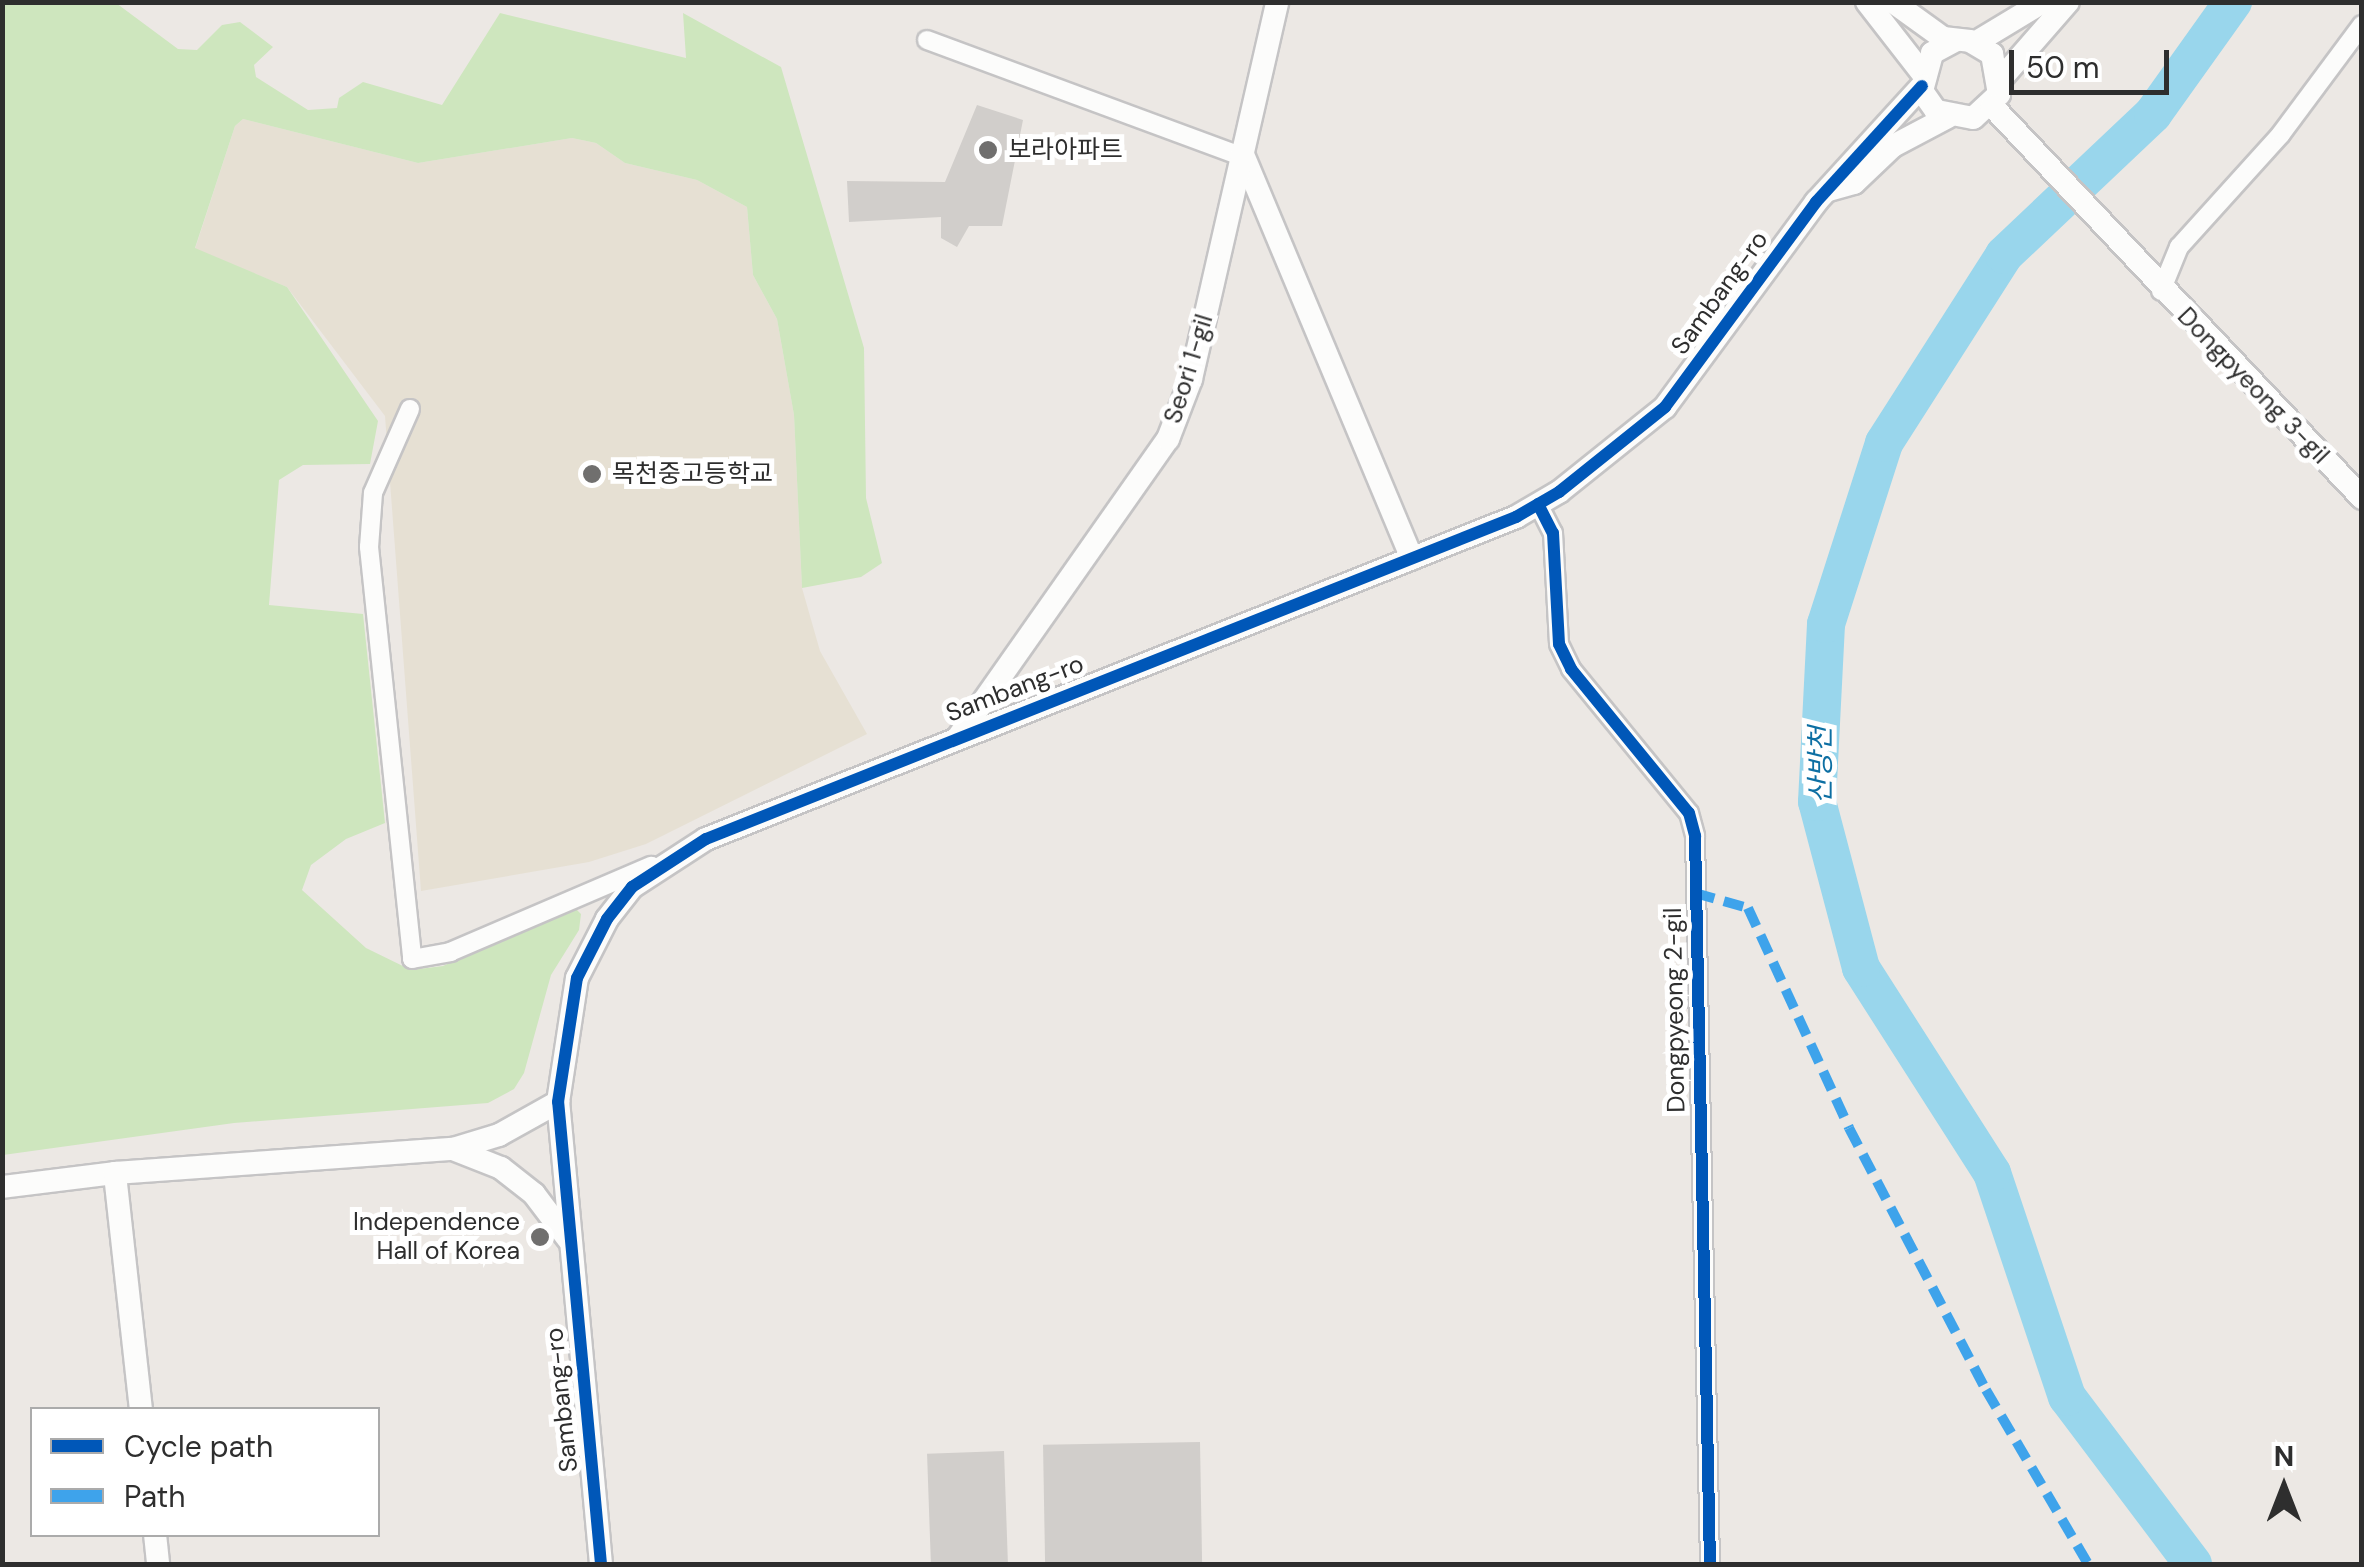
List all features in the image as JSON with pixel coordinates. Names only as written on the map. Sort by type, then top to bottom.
[{"type":"street","name":"Seori 1-gil","points":[[959,736],[1168,439],[1191,379],[1277,2]]},
{"type":"street","points":[[1866,2],[1922,80],[1928,103],[1948,117],[1973,118],[1992,106],[2000,80],[2068,2]]},
{"type":"street","points":[[1893,2],[1928,30],[1992,54],[2000,80]]},
{"type":"street","points":[[1922,80],[1932,54],[1966,42],[2043,2]]},
{"type":"street","points":[[2161,290],[2179,247],[2281,134],[2362,25]]},
{"type":"street","points":[[927,40],[1244,157],[1412,558]]},
{"type":"street","name":"Sambang-ro","points":[[410,409],[373,493],[369,547],[412,959],[450,952],[959,736],[1412,558],[1538,504],[1665,407],[1737,303],[1922,80]]},
{"type":"street","name":"Dongpyeong 3-gil","points":[[1992,106],[2161,290],[2362,498]]},
{"type":"street","name":"Sambang-ro","points":[[1829,190],[1854,184],[1893,146],[1948,117]]},
{"type":"street","name":"Dongpyeong 2-gil","points":[[1538,504],[1552,532],[1558,644],[1571,669],[1689,813],[1694,836],[1710,1564]]},
{"type":"street","name":"Sambang-ro","points":[[601,1564],[558,1102],[578,978],[606,918],[666,860]]},
{"type":"street","points":[[2,1188],[115,1173],[453,1149],[499,1135],[558,1102]]},
{"type":"street","points":[[453,1149],[501,1168],[534,1194],[568,1240]]},
{"type":"street","points":[[115,1173],[141,1407]]},
{"type":"street","points":[[155,1537],[158,1564]]},
{"type":"shaded area","name":"목천중고등학교","points":[[243,119],[418,163],[572,138],[596,143],[625,163],[697,180],[747,207],[753,275],[777,319],[794,415],[802,588],[820,651],[867,734],[646,844],[589,862],[421,891],[385,416],[287,287],[195,249],[235,126]]},
{"type":"green space","points":[[2,3],[116,3],[178,49],[197,50],[222,25],[240,22],[273,47],[254,65],[256,77],[308,110],[337,108],[339,98],[363,82],[442,105],[500,13],[686,58],[683,13],[781,67],[864,348],[866,498],[882,563],[861,577],[802,588],[794,415],[777,319],[753,275],[747,207],[697,180],[625,163],[596,143],[572,138],[418,163],[243,119],[235,126],[195,248],[287,287],[378,421],[370,464],[303,465],[279,480],[269,605],[363,614],[385,823],[346,839],[311,865],[302,890],[366,948],[411,970],[443,966],[574,907],[581,914],[579,930],[551,975],[524,1073],[514,1089],[488,1103],[234,1123],[3,1155]]},
{"type":"building","name":"보라아파트","points":[[977,105],[1023,120],[1002,226],[969,226],[957,247],[941,238],[941,217],[849,222],[847,181],[945,182]]},
{"type":"building","points":[[1200,1442],[1202,1564],[1045,1564],[1043,1445]]},
{"type":"building","points":[[1004,1451],[1008,1564],[931,1564],[927,1454]]},
{"type":"waterway","name":"산방천","points":[[2193,1564],[2067,1397],[1992,1173],[1861,968],[1817,802],[1826,624],[1884,443],[2004,255],[2153,114],[2233,2]]},
{"type":"marked path","points":[[1695,893],[1748,908],[1849,1128],[1986,1390],[2088,1564]]},
{"type":"cycle path","points":[[601,1564],[558,1102],[577,978],[607,919],[632,887],[706,839],[1516,517],[1559,492],[1665,407],[1816,202],[1922,86]]},
{"type":"cycle path","points":[[1538,504],[1553,533],[1559,644],[1571,669],[1689,813],[1695,836],[1710,1564]]},
{"type":"place","name":"보라아파트","points":[[988,150]]},
{"type":"place","name":"목천중고등학교","points":[[592,474]]},
{"type":"place","name":"Independence Hall of Korea","points":[[540,1237]]}]
